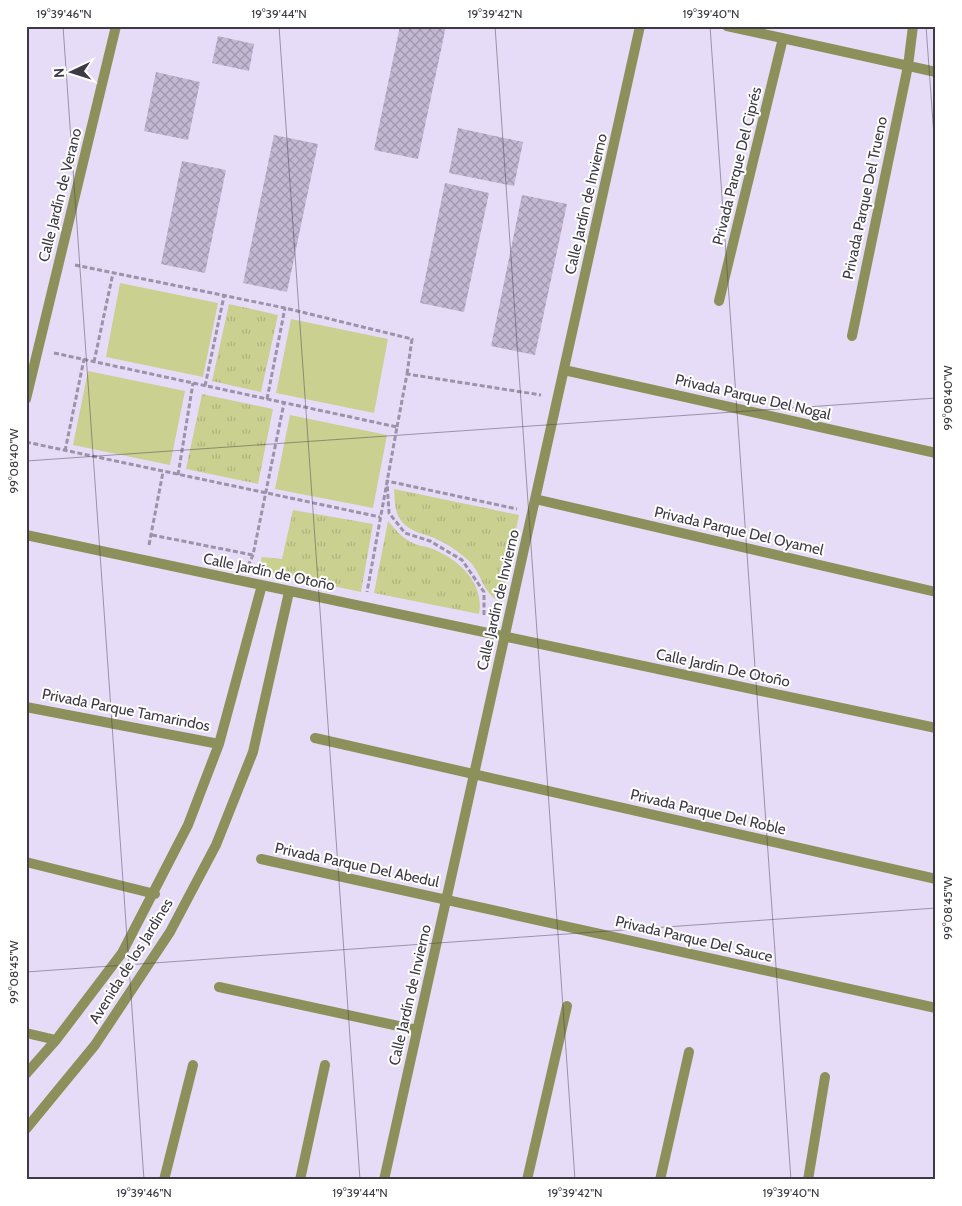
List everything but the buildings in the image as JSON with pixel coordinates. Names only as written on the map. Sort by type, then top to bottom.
[{"type":"street","name":"Calle Jardín de Verano","points":[[26,399],[116,26]]},
{"type":"street","name":"Calle Jardín de Invierno","points":[[384,1180],[640,26]]},
{"type":"street","points":[[727,26],[936,72]]},
{"type":"street","name":"Privada Parque Del Trueno","points":[[852,336],[908,66],[913,26]]},
{"type":"street","name":"Privada Parque Del Ciprés","points":[[719,301],[783,38]]},
{"type":"street","name":"Privada Parque Del Nogal","points":[[564,370],[936,453]]},
{"type":"street","name":"Privada Parque Del Oyamel","points":[[536,498],[936,592]]},
{"type":"street","name":"Calle Jardín de Otoño","points":[[26,535],[504,638]]},
{"type":"street","name":"Avenida de los Jardines","points":[[26,1074],[56,1040],[122,953],[155,894],[188,826],[219,744],[262,585]]},
{"type":"street","name":"Avenida de los Jardines","points":[[26,1129],[106,1029],[170,932],[216,844],[253,752],[289,592]]},
{"type":"street","name":"Calle Jardín De Otoño","points":[[504,638],[936,728]]},
{"type":"street","name":"Privada Parque Tamarindos","points":[[26,707],[219,744]]},
{"type":"street","name":"Privada Parque Del Roble","points":[[315,738],[936,879]]},
{"type":"street","name":"Privada Parque Del Abedul","points":[[261,859],[447,899]]},
{"type":"street","points":[[26,862],[155,894]]},
{"type":"street","name":"Privada Parque Del Sauce","points":[[447,899],[936,1008]]},
{"type":"street","points":[[219,987],[417,1030]]},
{"type":"street","points":[[527,1180],[568,1006]]},
{"type":"street","points":[[26,1033],[56,1040]]},
{"type":"street","points":[[660,1180],[690,1052]]},
{"type":"street","points":[[300,1180],[325,1064]]},
{"type":"street","points":[[164,1180],[193,1065]]},
{"type":"street","points":[[808,1180],[826,1077]]},
{"type":"path","points":[[60,261],[285,308],[412,339],[364,608]]},
{"type":"path","points":[[94,362],[112,273]]},
{"type":"path","points":[[205,386],[224,296]]},
{"type":"path","points":[[267,399],[285,308]]},
{"type":"path","points":[[38,350],[396,427]]},
{"type":"path","points":[[65,451],[84,360]]},
{"type":"path","points":[[407,374],[558,397]]},
{"type":"path","points":[[178,475],[193,383]]},
{"type":"path","points":[[241,581],[253,555],[284,403]]},
{"type":"path","points":[[26,442],[380,517]]},
{"type":"path","points":[[145,560],[152,535],[162,472]]},
{"type":"path","points":[[387,481],[532,512]]},
{"type":"path","points":[[387,481],[389,513],[405,533],[430,541],[462,560],[484,592],[484,633]]},
{"type":"path","points":[[152,535],[253,555]]},
{"type":"green space","points":[[120,283],[218,303],[203,377],[106,357]]},
{"type":"green space","points":[[229,304],[278,315],[261,392],[212,381]]},
{"type":"green space","points":[[291,319],[388,339],[374,413],[276,393]]},
{"type":"green space","points":[[88,371],[185,391],[170,465],[73,445]]},
{"type":"green space","points":[[202,394],[273,409],[258,484],[186,469]]},
{"type":"green space","points":[[290,415],[387,435],[373,508],[275,489]]},
{"type":"green space","points":[[394,489],[519,515],[501,602],[490,594],[474,566],[461,554],[445,543],[412,530],[401,521],[397,513]]},
{"type":"green space","points":[[293,510],[373,524],[361,592],[258,570],[262,557],[282,559]]},
{"type":"green space","points":[[388,521],[407,540],[443,554],[461,566],[474,583],[478,592],[479,614],[374,593]]}]
